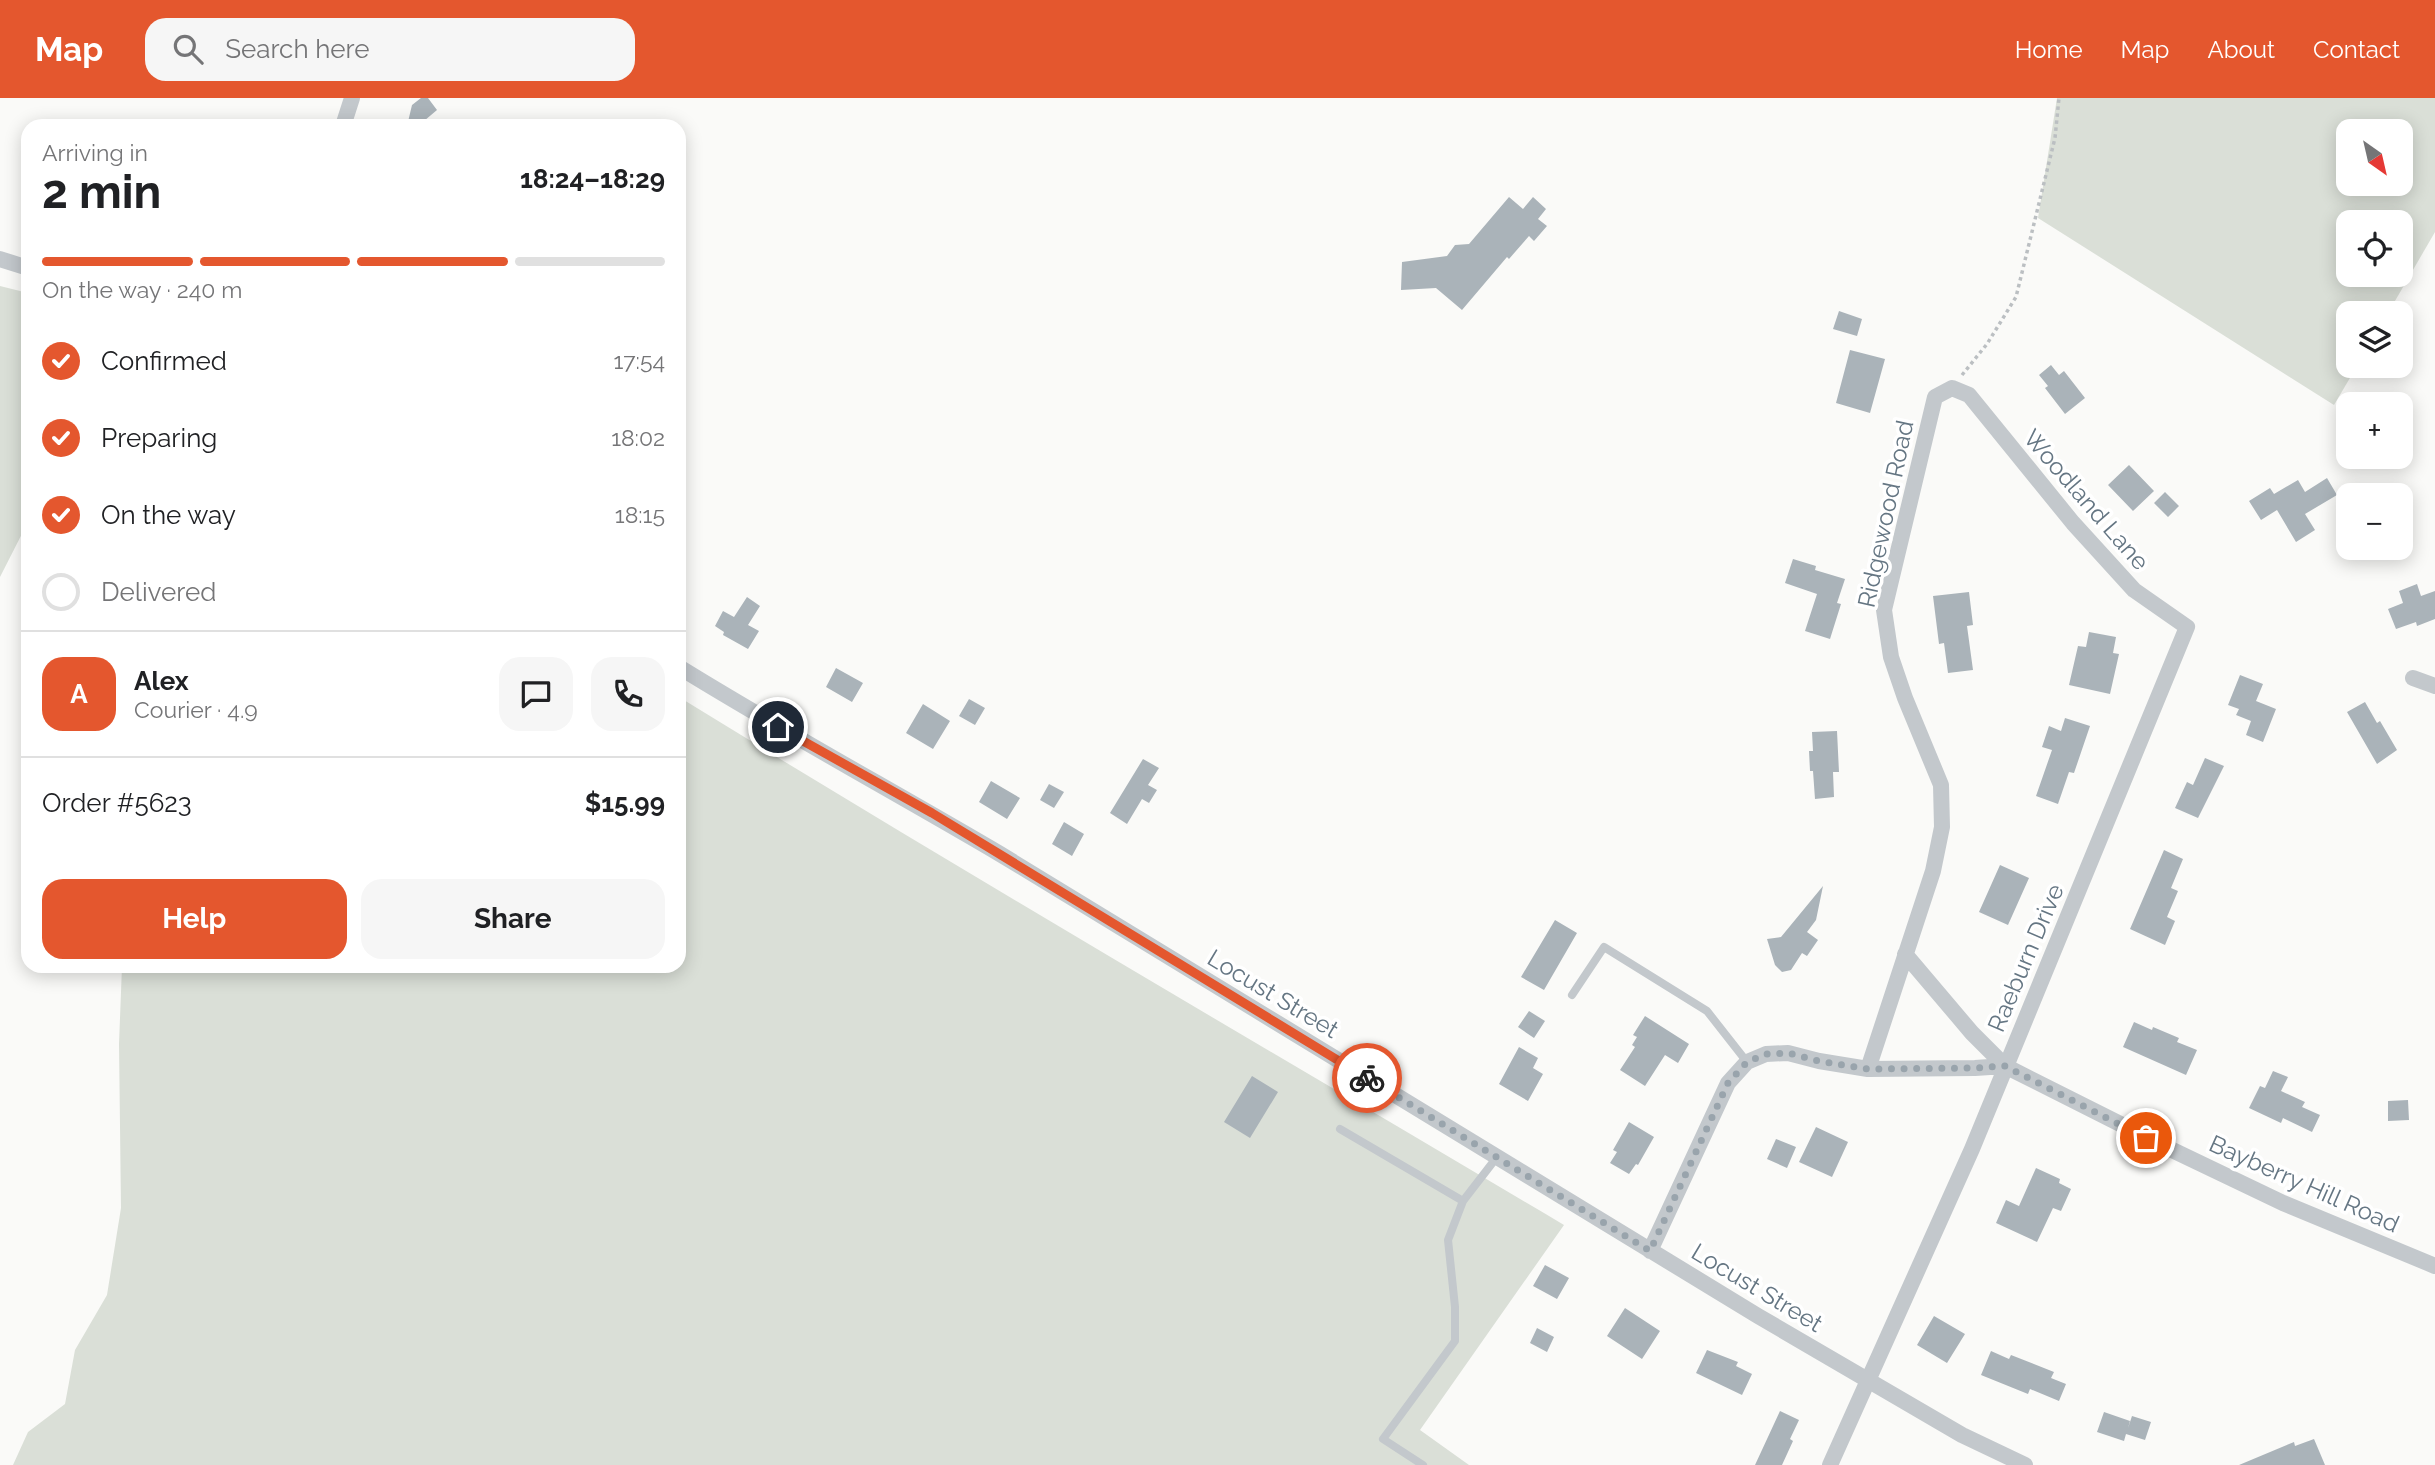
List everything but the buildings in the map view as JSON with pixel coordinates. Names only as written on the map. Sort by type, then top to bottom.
[{"type":"street","points":[[345,119],[352,98]]},
{"type":"street","points":[[0,259],[21,266]]},
{"type":"street","name":"Woodland Lane","points":[[1957,389],[1969,395],[2073,523],[2134,590],[2187,628]]},
{"type":"street","name":"Ridgewood Road","points":[[1868,1069],[1933,871],[1942,827],[1941,785],[1891,657],[1884,610],[1936,397],[1957,389]]},
{"type":"street","name":"Raeburn Drive","points":[[1830,1465],[1972,1149],[2187,628]]},
{"type":"street","name":"Locust Street","points":[[686,671],[966,834],[1650,1251],[1867,1380],[1962,1435],[2025,1465]]},
{"type":"street","points":[[2413,678],[2435,686]]},
{"type":"street","name":"Bayberry Hill Road","points":[[1905,954],[1972,1033],[2005,1066],[2283,1203],[2435,1266]]},
{"type":"street","points":[[1650,1251],[1728,1083],[1747,1062],[1766,1054],[1788,1053],[1868,1069],[2005,1066]]},
{"type":"lane","points":[[1572,995],[1604,947],[1707,1011],[1747,1062]]},
{"type":"lane","points":[[1340,1129],[1463,1201]]},
{"type":"lane","points":[[1423,1465],[1383,1439],[1455,1341],[1455,1307],[1448,1240],[1463,1201],[1497,1157]]},
{"type":"path","points":[[1957,389],[2015,297],[2055,138],[2059,98]]},
{"type":"shaded area","points":[[2057,98],[2435,98],[2435,232],[2413,270],[2413,210],[2336,210],[2336,287],[2403,287],[2395,301],[2336,301],[2336,378],[2350,378],[2342,392],[2336,392],[2334,405],[2038,218]]},
{"type":"shaded area","points":[[0,286],[21,291],[21,536],[0,577]]},
{"type":"shaded area","points":[[686,701],[1010,897],[1564,1225],[1420,1430],[1469,1465],[13,1465],[28,1432],[65,1404],[75,1350],[107,1295],[121,1208],[119,1044],[122,973],[686,973]]},
{"type":"way so far","points":[[1367,1078],[1650,1251],[1728,1083],[1747,1062],[1766,1054],[1788,1053],[1868,1069],[2005,1066],[2146,1138]]},
{"type":"route","points":[[778,727],[932,813],[1367,1078]]}]
